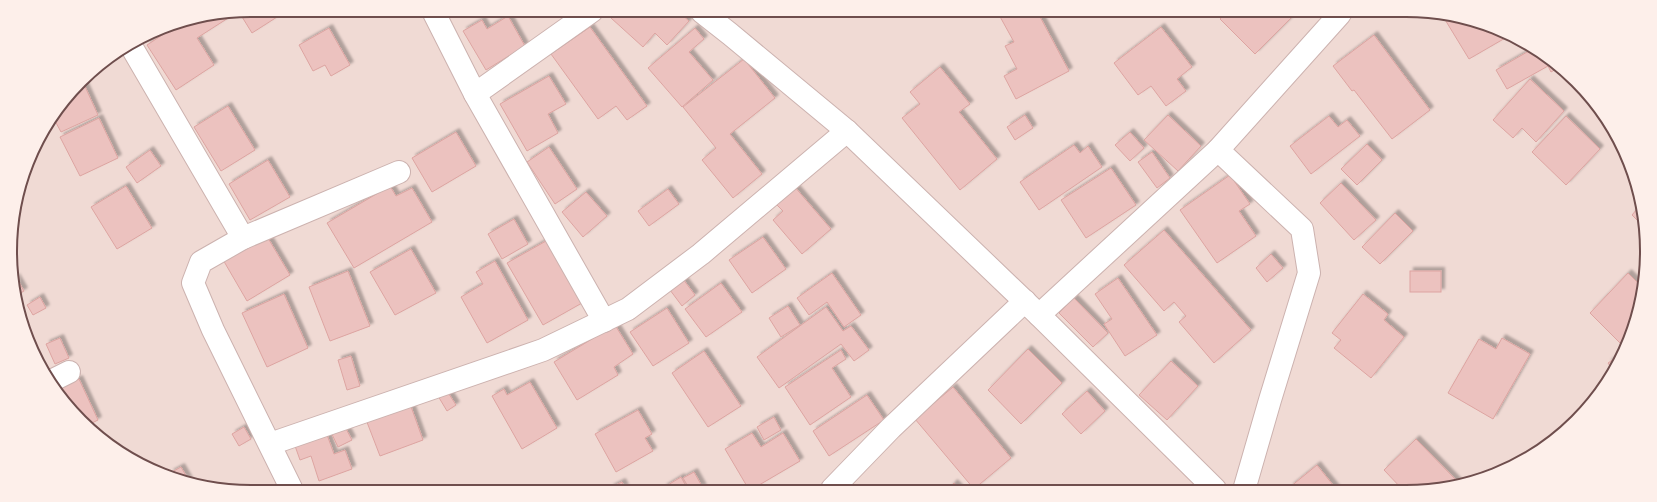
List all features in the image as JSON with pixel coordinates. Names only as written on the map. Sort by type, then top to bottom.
[{"type":"street","points":[[435,17],[475,94],[604,321]]},
{"type":"street","points":[[475,94],[584,17]]},
{"type":"street","points":[[708,17],[847,131],[1032,308],[1210,485]]},
{"type":"street","points":[[836,485],[891,428],[1218,150],[1337,17]]},
{"type":"street","points":[[133,49],[243,238]]},
{"type":"street","points":[[270,444],[543,350],[628,309],[701,254],[847,131]]},
{"type":"street","points":[[1218,150],[1302,229],[1309,273],[1245,485]]},
{"type":"street","points":[[290,485],[213,330],[193,283],[201,262],[243,238],[399,172]]},
{"type":"street","points":[[55,379],[69,372]]},
{"type":"shaded area","points":[[1406,17],[1452,21],[1496,35],[1536,56],[1560,75],[1582,97],[1601,121],[1622,161],[1636,205],[1640,251],[1636,297],[1628,326],[1609,368],[1592,393],[1560,427],[1536,446],[1496,467],[1467,477],[1437,483],[1406,485],[251,485],[205,481],[161,467],[121,446],[97,427],[75,405],[56,381],[35,341],[21,297],[17,251],[19,220],[21,205],[29,176],[48,134],[65,109],[97,75],[121,56],[161,35],[205,21],[236,18]]},
{"type":"building","points":[[277,17],[252,33],[242,18]]},
{"type":"building","points":[[509,17],[525,46],[486,70],[463,31],[482,20],[487,29]]},
{"type":"building","points":[[685,17],[689,21],[667,45],[655,33],[643,47],[611,18]]},
{"type":"building","points":[[1000,17],[1040,17],[1069,71],[1016,99],[1004,76],[1017,69],[1005,46],[1014,42]]},
{"type":"building","points":[[1222,17],[1292,17],[1255,54],[1220,19]]},
{"type":"building","points":[[227,19],[197,38],[214,65],[176,90],[147,45],[164,34],[176,29],[205,21]]},
{"type":"building","points":[[1445,20],[1481,29],[1504,39],[1469,59]]},
{"type":"building","points":[[590,27],[647,106],[627,120],[616,106],[598,119],[551,54]]},
{"type":"building","points":[[1161,27],[1192,67],[1177,79],[1186,91],[1166,106],[1151,86],[1138,95],[1114,63]]},
{"type":"building","points":[[329,28],[350,65],[331,76],[325,65],[313,71],[299,45]]},
{"type":"building","points":[[695,28],[704,39],[689,52],[713,80],[682,107],[648,68]]},
{"type":"building","points":[[1374,35],[1430,110],[1392,139],[1354,90],[1352,91],[1333,66]]},
{"type":"building","points":[[1528,51],[1554,70],[1551,72],[1548,66],[1507,89],[1496,70]]},
{"type":"building","points":[[744,59],[775,98],[730,134],[762,174],[733,198],[702,160],[716,148],[683,107]]},
{"type":"building","points":[[940,67],[970,104],[959,112],[997,159],[960,190],[902,118],[920,104],[910,92]]},
{"type":"building","points":[[549,76],[566,104],[548,114],[558,133],[527,151],[500,104]]},
{"type":"building","points":[[1530,79],[1564,111],[1536,142],[1522,128],[1513,138],[1493,120]]},
{"type":"building","points":[[85,87],[98,115],[61,132],[56,122]]},
{"type":"building","points":[[228,106],[255,150],[221,171],[194,127]]},
{"type":"building","points":[[1025,115],[1033,128],[1015,140],[1007,127]]},
{"type":"building","points":[[1168,115],[1201,146],[1178,171],[1144,140]]},
{"type":"building","points":[[1329,116],[1338,127],[1347,120],[1360,136],[1311,174],[1290,146]]},
{"type":"building","points":[[1566,116],[1600,149],[1566,185],[1532,152]]},
{"type":"building","points":[[99,118],[118,158],[80,176],[60,137]]},
{"type":"building","points":[[456,132],[476,166],[432,192],[412,158]]},
{"type":"building","points":[[1130,132],[1144,148],[1130,161],[1115,145]]},
{"type":"building","points":[[1367,144],[1382,160],[1357,185],[1341,169]]},
{"type":"building","points":[[1074,145],[1080,153],[1088,146],[1102,167],[1039,210],[1020,182]]},
{"type":"building","points":[[549,147],[577,189],[555,204],[527,162]]},
{"type":"building","points":[[150,150],[161,166],[137,183],[126,167]]},
{"type":"building","points":[[1152,152],[1170,178],[1157,188],[1138,162]]},
{"type":"building","points":[[268,160],[290,197],[250,220],[229,184]]},
{"type":"building","points":[[1111,168],[1136,205],[1086,238],[1061,200]]},
{"type":"building","points":[[1230,175],[1250,204],[1239,211],[1256,236],[1217,263],[1180,210]]},
{"type":"building","points":[[1341,183],[1376,220],[1354,240],[1320,203]]},
{"type":"building","points":[[126,186],[152,228],[117,249],[91,207]]},
{"type":"building","points":[[390,186],[396,196],[412,188],[432,222],[354,268],[327,223]]},
{"type":"building","points":[[794,186],[831,229],[802,254],[773,220],[783,211],[775,203]]},
{"type":"building","points":[[668,189],[679,204],[649,226],[638,211]]},
{"type":"building","points":[[586,192],[607,216],[583,237],[562,212]]},
{"type":"building","points":[[1637,209],[1638,221],[1632,215]]},
{"type":"building","points":[[1395,213],[1413,231],[1380,264],[1362,247]]},
{"type":"building","points":[[514,219],[528,244],[502,259],[488,234]]},
{"type":"building","points":[[1164,230],[1251,330],[1214,363],[1179,322],[1186,316],[1174,302],[1164,311],[1124,265]]},
{"type":"building","points":[[265,233],[290,275],[247,301],[222,258]]},
{"type":"building","points":[[763,237],[786,269],[752,293],[729,260]]},
{"type":"building","points":[[546,241],[582,303],[543,325],[507,263]]},
{"type":"building","points":[[411,249],[436,293],[395,315],[370,272]]},
{"type":"building","points":[[1271,254],[1283,268],[1267,282],[1256,268]]},
{"type":"building","points":[[495,261],[528,320],[487,343],[461,297],[483,284],[476,272]]},
{"type":"building","points":[[348,271],[370,326],[330,341],[309,287]]},
{"type":"building","points":[[1410,271],[1441,271],[1441,292],[1410,292]]},
{"type":"building","points":[[832,273],[861,315],[844,327],[827,302],[809,315],[797,298]]},
{"type":"building","points":[[1628,273],[1638,283],[1632,312],[1621,344],[1590,313]]},
{"type":"building","points":[[1118,278],[1157,335],[1125,356],[1104,324],[1112,319],[1095,294]]},
{"type":"building","points":[[683,279],[695,295],[682,306],[670,290]]},
{"type":"building","points":[[19,282],[24,291],[20,293]]},
{"type":"building","points":[[721,283],[742,312],[706,337],[685,309]]},
{"type":"building","points":[[284,294],[308,348],[267,367],[242,313]]},
{"type":"building","points":[[1363,294],[1388,314],[1384,320],[1404,337],[1371,378],[1334,348],[1341,340],[1332,333]]},
{"type":"building","points":[[40,297],[46,308],[33,315],[27,305]]},
{"type":"building","points":[[1074,298],[1108,333],[1093,347],[1059,313]]},
{"type":"building","points":[[788,306],[800,325],[781,337],[769,318]]},
{"type":"building","points":[[826,307],[843,331],[851,326],[869,350],[854,361],[841,344],[779,388],[757,357]]},
{"type":"building","points":[[667,308],[689,343],[653,366],[630,332]]},
{"type":"building","points":[[615,325],[633,354],[614,367],[618,375],[577,400],[554,362]]},
{"type":"building","points":[[60,338],[69,358],[55,364],[46,344]]},
{"type":"building","points":[[1502,338],[1530,354],[1493,419],[1448,393],[1479,339],[1496,349]]},
{"type":"building","points":[[1028,349],[1062,383],[1021,424],[988,390]]},
{"type":"building","points":[[841,350],[846,359],[832,368],[851,397],[810,425],[785,387]]},
{"type":"building","points":[[704,351],[741,406],[708,427],[672,373]]},
{"type":"building","points":[[351,356],[360,386],[347,390],[338,360]]},
{"type":"building","points":[[1613,359],[1610,366],[1608,363]]},
{"type":"building","points":[[1171,361],[1198,386],[1167,420],[1139,395]]},
{"type":"building","points":[[79,379],[98,420],[93,423],[75,405],[61,388]]},
{"type":"building","points":[[530,382],[557,428],[522,449],[492,396],[504,389],[507,395]]},
{"type":"building","points":[[953,387],[1011,458],[979,485],[971,485],[915,419]]},
{"type":"building","points":[[447,391],[456,405],[447,411],[438,396]]},
{"type":"building","points":[[1087,391],[1105,411],[1081,434],[1062,414]]},
{"type":"building","points":[[867,395],[884,420],[829,456],[813,431]]},
{"type":"building","points":[[409,401],[423,440],[380,456],[365,417]]},
{"type":"building","points":[[638,410],[652,434],[645,438],[653,451],[616,472],[595,434]]},
{"type":"building","points":[[774,417],[781,430],[764,440],[757,427]]},
{"type":"building","points":[[343,423],[352,440],[338,447],[330,430]]},
{"type":"building","points":[[244,427],[251,439],[239,446],[232,434]]},
{"type":"building","points":[[326,432],[334,454],[345,450],[352,469],[319,481],[311,456],[300,460],[294,443]]},
{"type":"building","points":[[752,433],[761,447],[783,433],[800,461],[759,485],[746,485],[725,449]]},
{"type":"building","points":[[1416,439],[1456,480],[1437,483],[1398,485],[1384,470]]},
{"type":"building","points":[[1317,465],[1333,485],[1292,485]]},
{"type":"building","points":[[181,467],[186,476],[176,473],[173,472]]},
{"type":"building","points":[[694,472],[701,485],[687,485],[683,478]]},
{"type":"building","points":[[681,477],[685,485],[668,485]]},
{"type":"building","points":[[622,482],[624,485],[616,485]]}]
